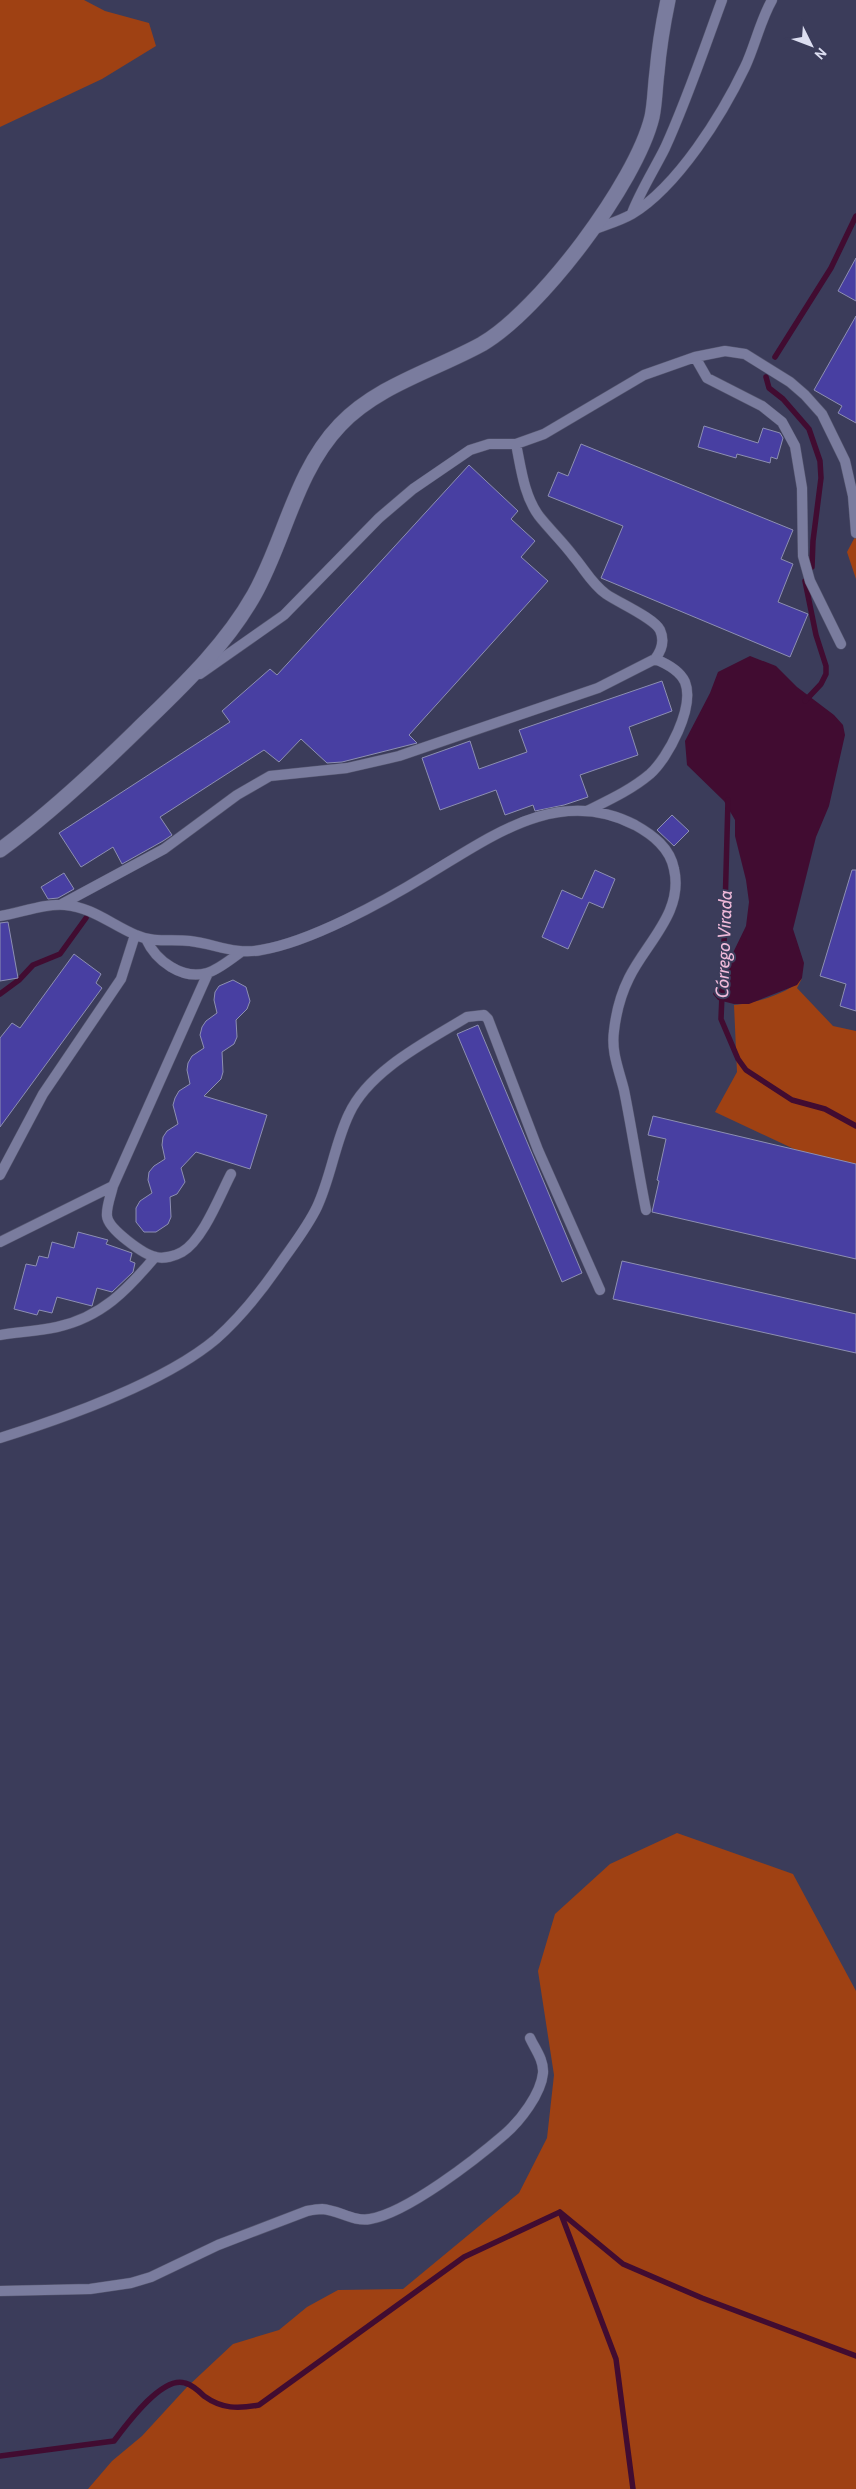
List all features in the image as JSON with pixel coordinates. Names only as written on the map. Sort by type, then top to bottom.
[{"type":"street","points":[[0,850],[93,772],[179,689],[232,630],[254,594],[310,467],[340,425],[358,409],[388,391],[484,342],[514,321],[542,293],[622,184],[641,150],[652,116],[659,49],[668,0]]},
{"type":"lane","points":[[631,214],[644,183],[664,149],[678,117],[722,0]]},
{"type":"lane","points":[[589,231],[631,214],[663,189],[718,117],[746,66],[772,0]]},
{"type":"lane","points":[[179,689],[284,615],[378,518],[414,489],[470,450],[489,444],[516,444],[562,425],[644,375],[695,358],[725,351],[745,354],[790,382],[822,414],[845,461],[853,496],[856,533]]},
{"type":"lane","points":[[695,358],[707,378],[762,406],[782,422],[795,446],[802,488],[803,556],[810,581],[841,644]]},
{"type":"lane","points":[[0,916],[62,904],[164,848],[237,795],[270,776],[348,768],[399,756],[488,728],[598,688],[655,658],[661,651],[663,640],[659,628],[605,593],[592,582],[574,556],[538,514],[525,487],[516,444]]},
{"type":"lane","points":[[588,811],[635,786],[651,773],[665,757],[676,737],[688,693],[681,676],[655,658]]},
{"type":"lane","points":[[62,904],[80,907],[134,935],[146,939],[192,941],[241,952],[280,946],[361,911],[393,895],[515,824],[546,814],[588,811],[611,815],[652,834],[668,852],[674,868],[676,885],[672,908],[629,978],[619,1006],[613,1033],[614,1058],[623,1088],[646,1210]]},
{"type":"lane","points":[[0,1175],[43,1094],[121,979],[134,935]]},
{"type":"lane","points":[[146,939],[151,950],[160,960],[180,972],[194,974],[208,973],[241,952]]},
{"type":"lane","points":[[208,973],[113,1186],[106,1215],[109,1224],[134,1245],[156,1257],[169,1257],[183,1252],[196,1238],[231,1174]]},
{"type":"lane","points":[[0,1438],[42,1425],[139,1385],[191,1357],[215,1339],[259,1293],[305,1228],[317,1207],[349,1113],[362,1093],[375,1077],[467,1017],[484,1015],[488,1020],[538,1150],[600,1290]]},
{"type":"lane","points":[[0,1242],[113,1186]]},
{"type":"lane","points":[[0,1335],[59,1327],[90,1316],[124,1293],[156,1257]]},
{"type":"lane","points":[[0,2291],[90,2289],[131,2283],[151,2277],[218,2244],[307,2210],[322,2209],[362,2220],[389,2213],[446,2180],[505,2134],[517,2121],[528,2106],[543,2073],[541,2060],[530,2038]]},
{"type":"shaded area","points":[[0,0],[84,0],[105,11],[149,23],[156,46],[102,79],[0,127]]},
{"type":"shaded area","points":[[856,535],[856,579],[847,552]]},
{"type":"shaded area","points":[[750,656],[776,666],[797,687],[834,715],[843,725],[845,735],[829,806],[816,837],[793,929],[804,963],[802,978],[797,985],[749,1004],[734,1004],[718,1000],[713,994],[746,926],[749,902],[746,880],[735,836],[735,820],[724,801],[687,765],[685,741],[710,693],[718,672]]},
{"type":"shaded area","points":[[802,978],[797,988],[833,1026],[856,1031],[856,1178],[715,1112],[737,1072],[734,1005],[771,997],[781,993]]},
{"type":"shaded area","points":[[677,1833],[793,1874],[856,1991],[856,2489],[88,2489],[112,2461],[142,2436],[187,2387],[233,2344],[279,2330],[307,2307],[338,2290],[403,2289],[519,2193],[547,2138],[554,2075],[538,1971],[555,1914],[610,1864]]},
{"type":"building","points":[[856,258],[856,301],[838,291]]},
{"type":"building","points":[[856,316],[856,423],[838,413],[842,406],[814,390]]},
{"type":"building","points":[[704,426],[758,443],[763,428],[780,433],[783,438],[777,459],[771,457],[770,463],[737,454],[736,458],[698,447]]},
{"type":"building","points":[[581,444],[793,530],[781,559],[793,564],[778,602],[808,614],[790,657],[601,578],[623,526],[548,496],[558,472],[568,476]]},
{"type":"building","points":[[469,465],[518,511],[511,519],[535,541],[521,557],[548,581],[409,735],[417,743],[342,762],[327,763],[301,739],[279,762],[264,750],[160,817],[172,835],[163,841],[122,864],[113,847],[81,867],[59,833],[230,722],[222,711],[270,669],[277,675]]},
{"type":"building","points":[[662,681],[672,711],[629,727],[638,755],[580,775],[588,797],[564,805],[535,811],[533,805],[505,815],[496,790],[440,810],[422,758],[470,741],[479,769],[527,752],[519,730]]},
{"type":"building","points":[[672,815],[689,831],[674,846],[657,830]]},
{"type":"building","points":[[595,870],[615,879],[603,908],[589,902],[568,949],[542,937],[562,890],[582,899]]},
{"type":"building","points":[[852,870],[856,870],[856,1011],[840,1006],[846,984],[820,976]]},
{"type":"building","points":[[64,873],[74,889],[58,898],[48,899],[41,887]]},
{"type":"building","points":[[8,922],[18,978],[0,981],[0,923]]},
{"type":"building","points":[[74,954],[101,974],[96,983],[102,988],[0,1127],[0,1038],[12,1023],[20,1028]]},
{"type":"building","points":[[233,980],[246,987],[250,1001],[247,1009],[236,1020],[237,1037],[234,1044],[222,1052],[223,1072],[221,1079],[204,1096],[267,1115],[250,1169],[196,1152],[181,1168],[185,1182],[177,1194],[170,1197],[171,1217],[168,1224],[156,1232],[144,1232],[136,1222],[136,1208],[140,1201],[152,1193],[148,1180],[149,1172],[154,1166],[165,1159],[162,1145],[163,1137],[167,1131],[178,1124],[173,1105],[179,1091],[190,1084],[187,1070],[188,1063],[192,1056],[204,1048],[200,1035],[206,1021],[217,1013],[214,1000],[215,992],[219,986]]},
{"type":"building","points":[[478,1025],[582,1273],[562,1282],[457,1034]]},
{"type":"building","points":[[653,1116],[856,1164],[856,1259],[652,1212],[666,1139],[648,1135]]},
{"type":"building","points":[[78,1232],[108,1240],[106,1244],[132,1253],[130,1261],[135,1263],[133,1272],[112,1292],[97,1288],[92,1306],[57,1297],[52,1313],[39,1310],[37,1315],[14,1309],[26,1264],[36,1266],[39,1256],[48,1258],[52,1242],[74,1248]]},
{"type":"building","points":[[622,1261],[856,1314],[856,1353],[613,1299]]},
{"type":"waterway","points":[[775,357],[831,268],[856,216]]},
{"type":"waterway","points":[[766,377],[769,388],[783,399],[809,429],[820,461],[821,478],[813,541],[812,567]]},
{"type":"waterway","points":[[805,581],[816,635],[826,666],[826,674],[821,684],[805,701]]},
{"type":"waterway","name":"Córrego Virada","points":[[723,981],[728,800]]},
{"type":"waterway","name":"Córrego Virada","points":[[0,994],[19,980],[33,965],[60,954],[86,918]]},
{"type":"waterway","name":"Córrego Virada","points":[[722,995],[721,1019],[738,1059],[746,1070],[792,1100],[825,1109],[856,1126]]},
{"type":"waterway","points":[[560,2212],[623,2264],[702,2298],[856,2356]]},
{"type":"waterway","points":[[0,2456],[114,2441],[145,2403],[166,2386],[176,2383],[190,2385],[204,2396],[224,2406],[244,2407],[259,2405],[464,2257],[560,2212]]},
{"type":"waterway","points":[[561,2214],[616,2359],[633,2489]]}]
